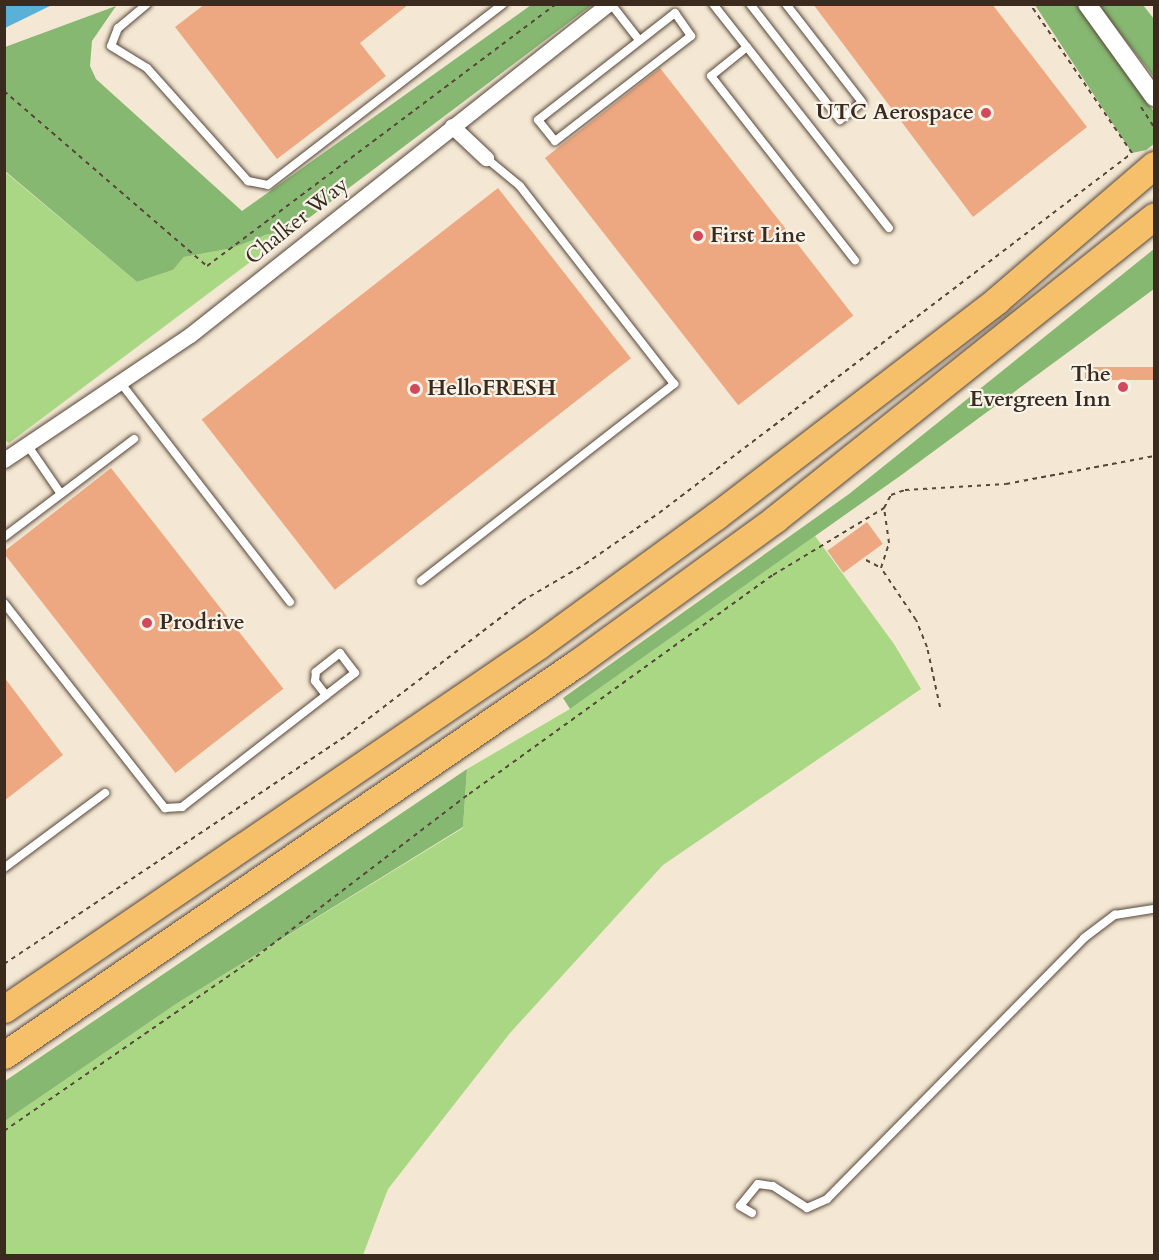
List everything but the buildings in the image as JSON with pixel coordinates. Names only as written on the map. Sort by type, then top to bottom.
[{"type":"highway","points":[[4,1009],[539,645],[716,516],[997,300],[1155,165]]},
{"type":"highway","points":[[4,1055],[567,669],[775,519],[1155,216]]},
{"type":"street","name":"Chalker Way","points":[[4,460],[28,446],[207,322],[609,4]]},
{"type":"street","points":[[1087,4],[1155,97]]},
{"type":"street","points":[[452,126],[486,158]]},
{"type":"lane","points":[[147,4],[118,28],[111,46],[147,68],[249,181],[268,185],[503,4]]},
{"type":"lane","points":[[609,4],[639,40]]},
{"type":"lane","points":[[713,4],[889,228]]},
{"type":"lane","points":[[750,4],[840,120],[862,102],[786,4]]},
{"type":"lane","points":[[675,13],[691,36],[555,141],[538,120],[639,40],[675,13]]},
{"type":"lane","points":[[747,47],[711,76],[855,260]]},
{"type":"lane","points":[[421,581],[674,384],[520,186],[486,158]]},
{"type":"lane","points":[[120,381],[290,602]]},
{"type":"lane","points":[[4,537],[135,439]]},
{"type":"lane","points":[[28,446],[62,494]]},
{"type":"lane","points":[[4,603],[165,808],[182,807],[354,673],[340,653],[316,672],[315,681],[326,694]]},
{"type":"lane","points":[[4,868],[105,793]]},
{"type":"lane","points":[[752,1213],[740,1206],[758,1184],[773,1186],[807,1208],[827,1199],[1084,938],[1114,915],[1155,909]]},
{"type":"path","points":[[4,91],[207,266],[556,4]]},
{"type":"path","points":[[4,964],[347,735],[522,601],[585,564],[659,513],[1132,153],[1029,4]]},
{"type":"path","points":[[4,1131],[249,962],[469,794],[773,575],[884,507],[891,495],[905,490],[1006,484],[1155,456]]},
{"type":"path","points":[[881,568],[889,543],[884,507]]},
{"type":"path","points":[[866,560],[881,568],[916,620],[927,647],[940,708]]},
{"type":"green space","points":[[531,5],[592,5],[281,239],[268,234],[233,248],[184,257],[173,270],[137,282],[5,171],[5,47],[116,6],[92,41],[90,66],[96,79],[242,211]]},
{"type":"green space","points":[[1035,5],[1078,5],[1081,8],[1154,112],[1154,144],[1146,150],[1132,153]]},
{"type":"green space","points":[[1098,5],[1143,5],[1154,19],[1154,77]]},
{"type":"green space","points":[[4,171],[137,282],[173,270],[184,257],[233,248],[268,234],[281,239],[9,443],[4,440]]},
{"type":"green space","points":[[1154,249],[1154,289],[900,476],[570,709],[563,698],[849,494]]},
{"type":"green space","points":[[815,536],[894,644],[921,689],[663,865],[510,1033],[388,1189],[363,1255],[5,1256],[5,1121],[176,1004],[463,828],[467,769],[570,709]]},
{"type":"green space","points":[[467,769],[463,827],[176,1004],[5,1121],[5,1081]]},
{"type":"water","points":[[5,4],[52,4],[52,5],[5,28]]},
{"type":"place","name":"UTC Aerospace","points":[[986,113]]},
{"type":"place","name":"First Line","points":[[698,236]]},
{"type":"place","name":"The Evergreen Inn","points":[[1123,387]]},
{"type":"place","name":"HelloFRESH","points":[[415,389]]},
{"type":"place","name":"Prodrive","points":[[147,623]]}]
